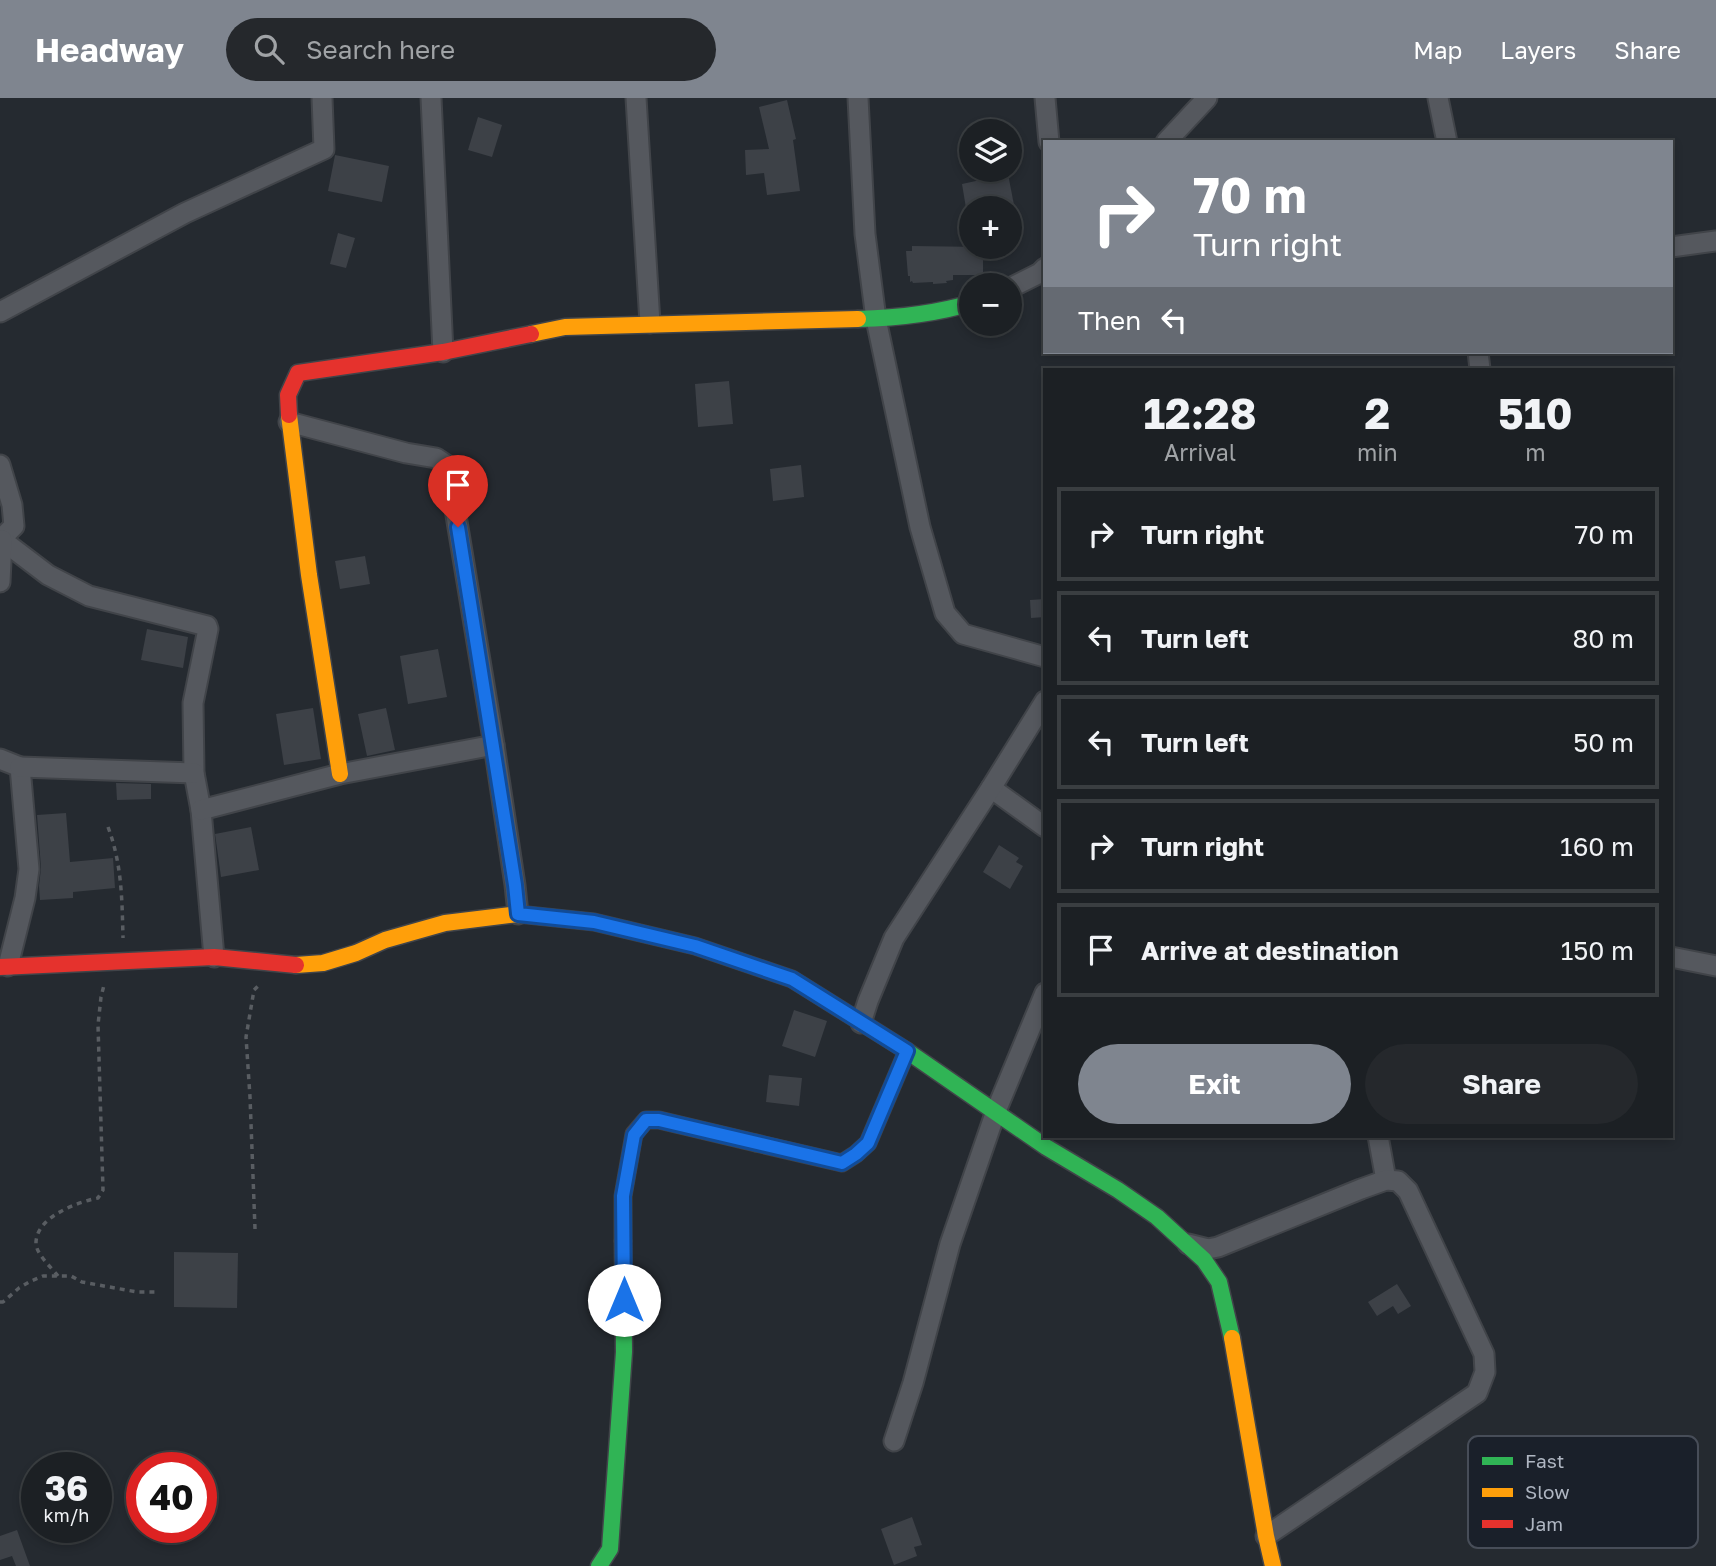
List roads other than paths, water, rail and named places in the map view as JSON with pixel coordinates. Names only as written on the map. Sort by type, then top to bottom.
[{"type":"street","points":[[0,312],[185,213],[324,149],[322,98]]},
{"type":"street","points":[[431,98],[443,352]]},
{"type":"street","points":[[636,98],[650,323]]},
{"type":"street","points":[[858,98],[865,234],[876,318],[920,527],[945,613],[963,634],[1043,656]]},
{"type":"street","points":[[1045,98],[1049,140]]},
{"type":"street","points":[[1168,140],[1207,98]]},
{"type":"street","points":[[1438,98],[1447,140]]},
{"type":"street","points":[[1673,247],[1716,241]]},
{"type":"street","points":[[1022,282],[1043,270]]},
{"type":"street","points":[[340,774],[309,575],[289,422],[288,395],[298,373],[443,352],[565,327],[876,318],[959,307]]},
{"type":"street","points":[[289,422],[406,453],[436,458],[445,464],[449,473],[494,745],[518,914]]},
{"type":"street","points":[[0,465],[12,505],[14,526],[1,540],[0,582]]},
{"type":"street","points":[[1,540],[48,575],[89,596],[207,626],[193,703],[194,773],[201,810],[214,957]]},
{"type":"street","points":[[862,1023],[868,1001],[894,938],[1043,704]]},
{"type":"street","points":[[201,810],[340,774],[494,745]]},
{"type":"street","points":[[0,759],[20,767],[194,773]]},
{"type":"street","points":[[20,767],[29,869],[25,898],[4,967],[214,957],[292,964],[323,963],[386,940],[445,923],[518,914],[594,922],[695,946],[792,979],[907,1051],[1046,1147],[1157,1217],[1204,1260],[1219,1282],[1230,1326],[1273,1566]]},
{"type":"street","points":[[990,788],[1043,826]]},
{"type":"street","points":[[1673,957],[1716,965]]},
{"type":"street","points":[[894,1441],[913,1383],[950,1244],[996,1111],[1043,998]]},
{"type":"street","points":[[599,1566],[610,1549],[624,1352],[623,1196],[634,1135],[646,1120],[659,1120],[842,1163],[868,1143],[907,1051]]},
{"type":"street","points":[[1378,1138],[1386,1180]]},
{"type":"street","points":[[1188,1244],[1208,1249],[1218,1247],[1386,1180],[1398,1181],[1408,1191],[1484,1354],[1485,1372],[1477,1393],[1266,1536]]}]
